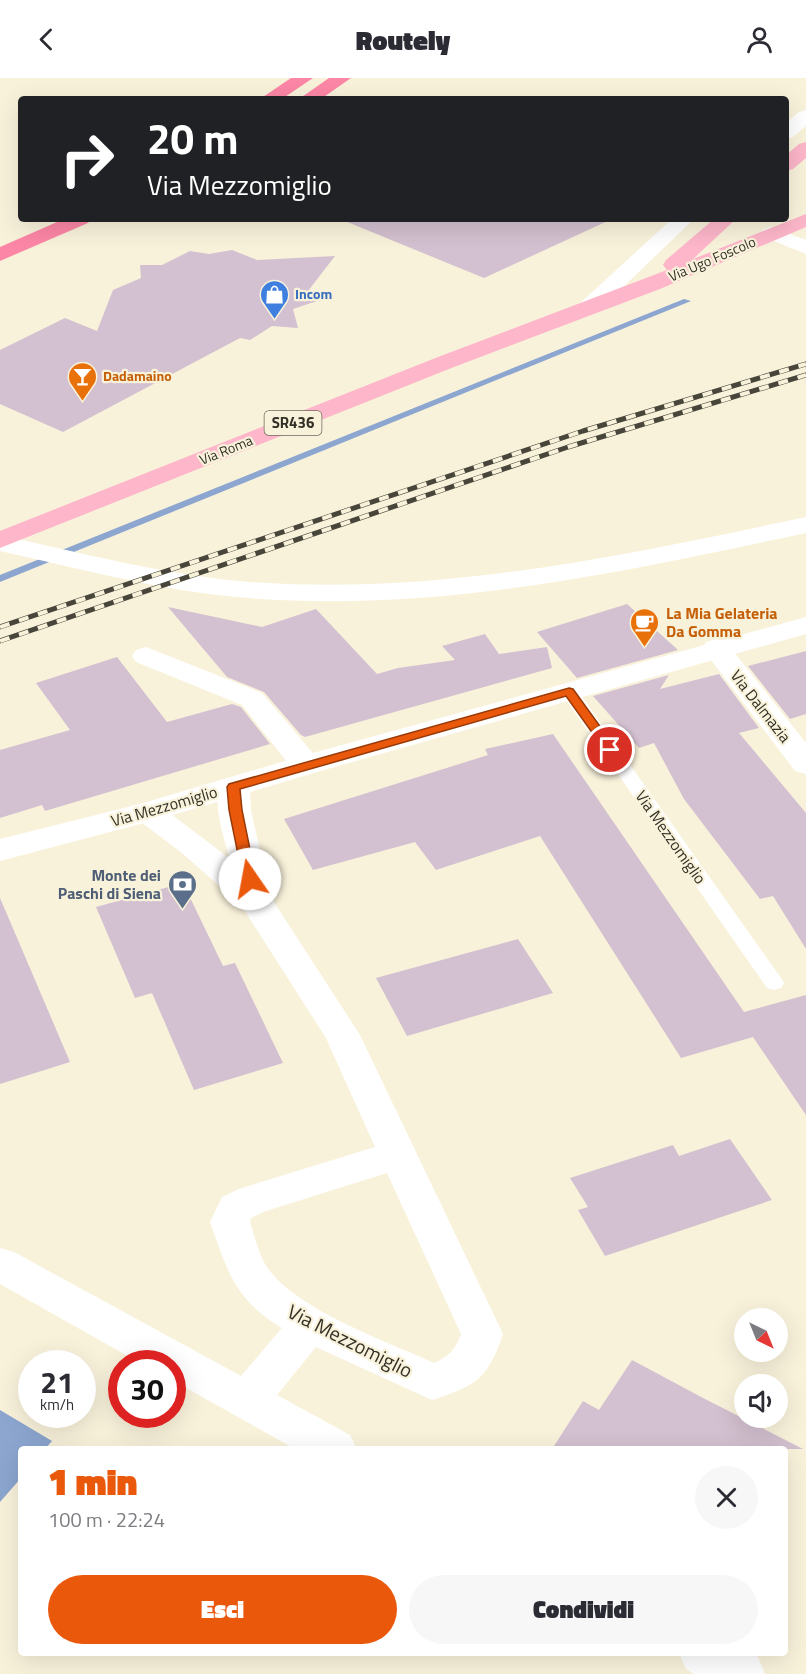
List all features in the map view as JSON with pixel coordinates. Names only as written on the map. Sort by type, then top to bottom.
[{"type":"highway","points":[[274,96],[304,78]]},
{"type":"highway","points":[[313,96],[342,78]]},
{"type":"highway","points":[[0,234],[26,222]]},
{"type":"highway","points":[[0,255],[74,222]]},
{"type":"main road","points":[[789,162],[806,148]]},
{"type":"main road","points":[[789,209],[806,212]]},
{"type":"main road","name":"Via Ugo Foscolo","points":[[652,284],[806,220]]},
{"type":"main road","points":[[652,284],[723,222]]},
{"type":"main road","name":"Via Roma","points":[[0,541],[446,362],[652,284]]},
{"type":"street","points":[[789,130],[806,116]]},
{"type":"street","name":"Via Roma","points":[[587,309],[681,222]]},
{"type":"street","points":[[771,233],[806,248]]},
{"type":"street","points":[[0,541],[160,579],[250,591],[338,594],[413,591],[501,582],[610,565],[806,525]]},
{"type":"street","name":"Via Mezzomiglio","points":[[0,850],[148,812],[716,648],[806,625]]},
{"type":"street","name":"Via Dalmazia","points":[[716,648],[806,764]]},
{"type":"street","points":[[146,656],[252,699],[306,765]]},
{"type":"street","points":[[234,787],[235,810],[253,897]]},
{"type":"street","points":[[148,812],[193,845],[253,897]]},
{"type":"street","name":"Via Mezzomiglio","points":[[253,897],[342,1035],[399,1154],[482,1334],[475,1356],[453,1376],[432,1382],[310,1324],[270,1298],[254,1281],[230,1222],[236,1208],[253,1200],[399,1154]]},
{"type":"street","points":[[0,1264],[330,1446]]},
{"type":"street","points":[[247,1400],[310,1324]]},
{"type":"street","points":[[708,1656],[741,1674]]},
{"type":"lane","name":"Via Mezzomiglio","points":[[569,691],[774,983]]},
{"type":"water","points":[[0,1410],[18,1421],[18,1428],[30,1428],[52,1441],[48,1446],[18,1446],[18,1481],[0,1502]]},
{"type":"building","points":[[347,222],[605,222],[484,278]]},
{"type":"building","points":[[232,250],[257,260],[335,256],[308,291],[317,301],[293,309],[298,328],[272,326],[250,340],[240,338],[63,432],[0,404],[0,350],[65,318],[97,331],[113,290],[141,278],[140,265],[162,265],[190,251],[209,254]]},
{"type":"building","points":[[627,604],[678,650],[577,678],[537,632]]},
{"type":"building","points":[[168,607],[262,627],[316,609],[377,674],[398,668],[455,660],[442,646],[485,634],[499,654],[547,647],[552,668],[305,737],[264,692],[227,677]]},
{"type":"building","points":[[806,651],[806,714],[790,719],[748,666]]},
{"type":"building","points":[[117,657],[167,722],[232,704],[241,707],[270,744],[45,811],[42,805],[0,818],[0,750],[70,730],[36,683]]},
{"type":"building","points":[[719,674],[759,728],[739,733],[806,813],[806,949],[773,896],[760,899],[684,799],[654,743],[639,748],[593,696],[669,675],[660,689]]},
{"type":"building","points":[[553,734],[744,1012],[806,995],[806,1115],[753,1037],[681,1058],[540,836],[436,870],[415,842],[313,870],[284,819],[488,755],[485,749]]},
{"type":"building","points":[[183,883],[223,966],[235,963],[283,1063],[194,1090],[152,993],[135,998],[96,907]]},
{"type":"building","points":[[0,898],[70,1062],[0,1084]]},
{"type":"building","points":[[518,939],[553,993],[407,1036],[376,978]]},
{"type":"building","points":[[730,1139],[772,1200],[605,1256],[578,1210],[588,1207],[570,1178],[673,1145],[679,1156]]},
{"type":"building","points":[[632,1360],[734,1414],[734,1428],[762,1428],[803,1449],[788,1449],[788,1446],[554,1446],[583,1401],[599,1410]]},
{"type":"waterway","points":[[0,579],[687,301]]},
{"type":"railway","points":[[0,627],[583,431],[806,364]]},
{"type":"railway","points":[[0,641],[568,447],[806,375]]},
{"type":"place","name":"Incom","points":[[274,320]]},
{"type":"place","name":"Dadamaino","points":[[82,402]]},
{"type":"place","name":"La Mia Gelateria Da Gomma","points":[[645,648]]},
{"type":"place","name":"Monte dei Paschi di Siena","points":[[182,910]]},
{"type":"route","points":[[250,879],[235,810],[234,787],[349,752],[569,691],[610,750]]}]
